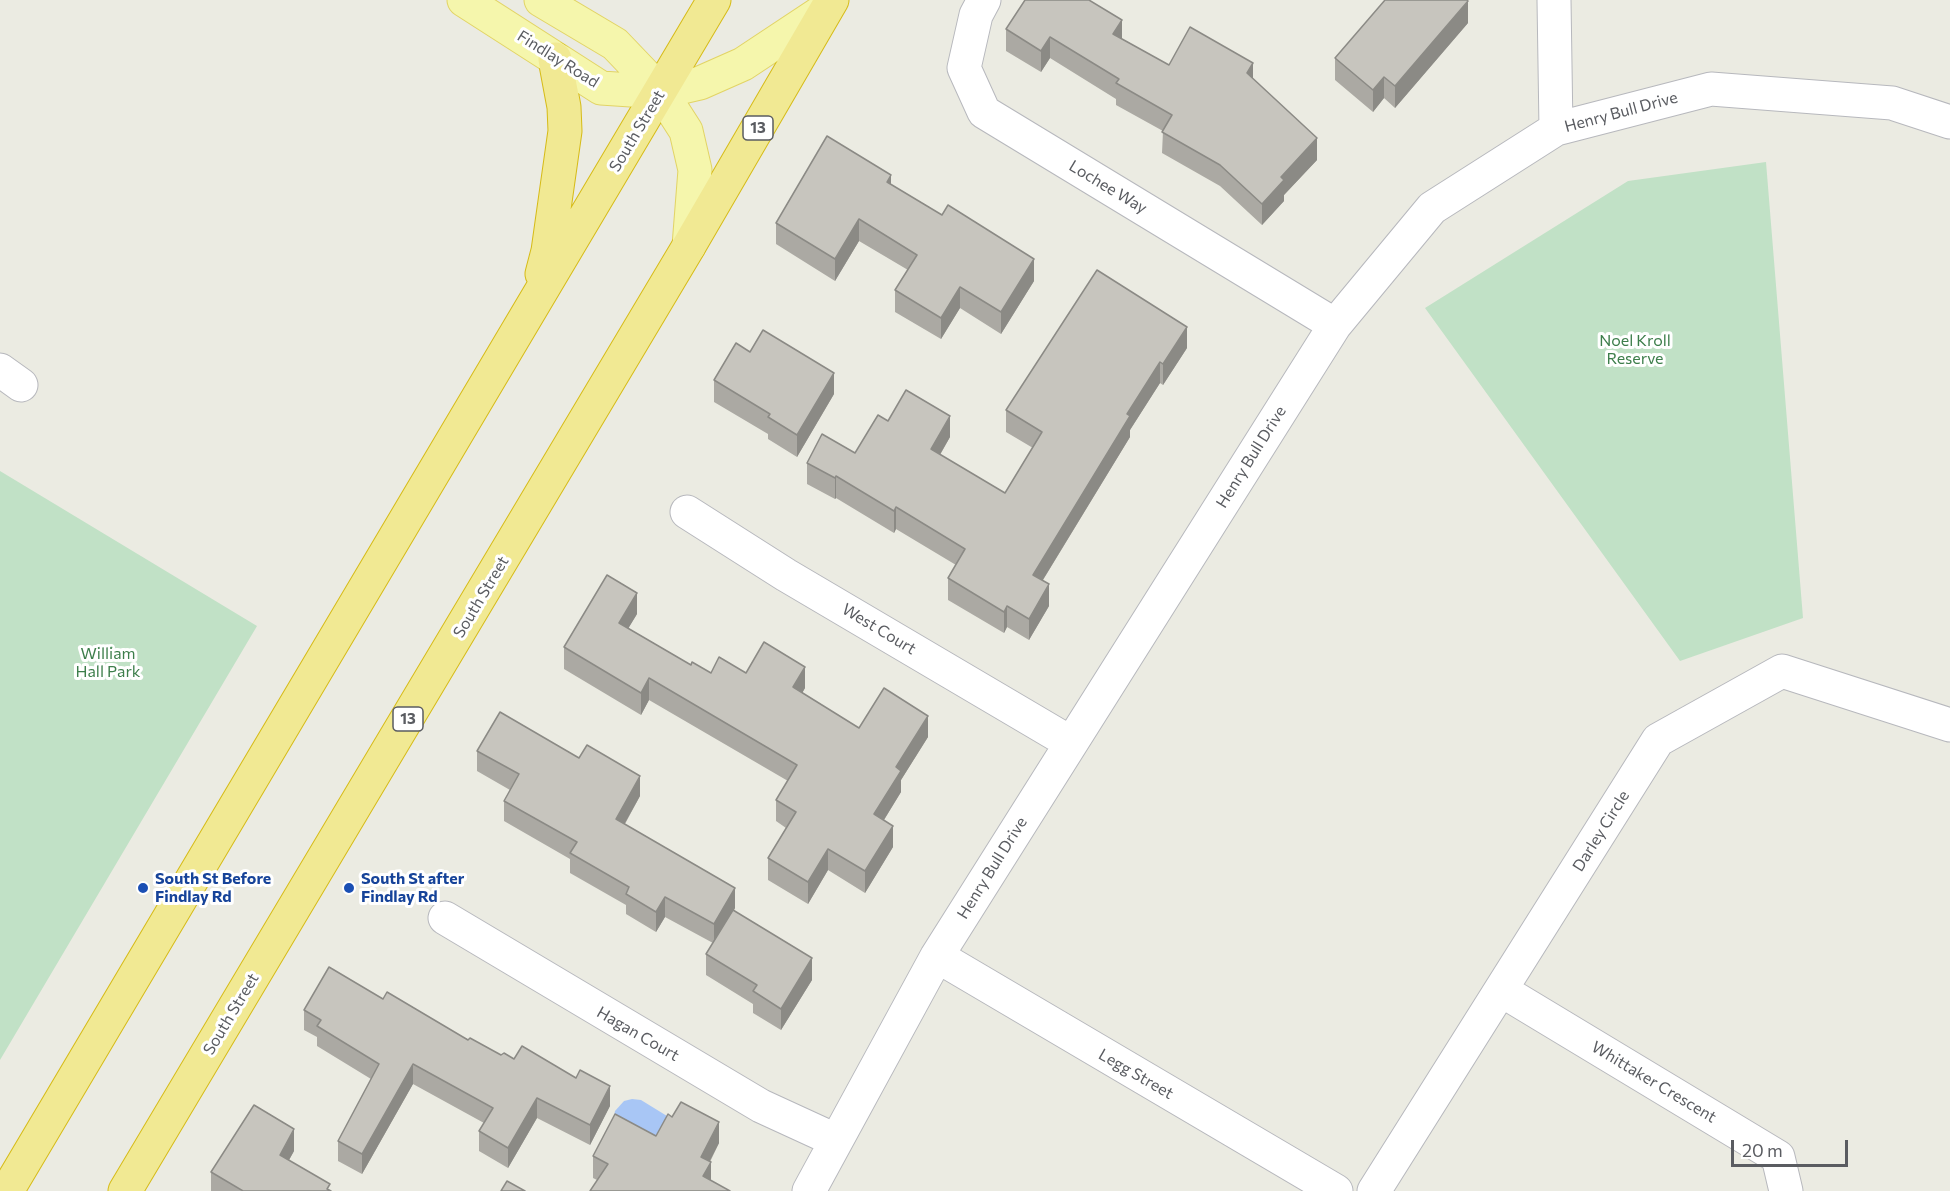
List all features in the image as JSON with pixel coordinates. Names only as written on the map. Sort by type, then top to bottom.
[{"type":"highway","name":"South Street","points":[[7,1191],[714,0]]},
{"type":"highway","name":"South Street","points":[[125,1191],[689,246],[829,5]]},
{"type":"highway","points":[[537,296],[548,251],[565,131],[564,107],[555,59]]},
{"type":"main road","name":"Findlay Road","points":[[464,0],[601,88],[661,92],[700,83],[743,64],[829,5]]},
{"type":"main road","points":[[541,0],[615,44],[661,92],[686,130],[694,170],[689,246]]},
{"type":"street","name":"Lochee Way","points":[[984,0],[976,15],[964,68],[984,112],[1335,325]]},
{"type":"street","points":[[1554,0],[1556,129]]},
{"type":"street","name":"Henry Bull Drive","points":[[809,1191],[936,956],[1335,325],[1432,208],[1556,129],[1711,89],[1892,103],[1950,122]]},
{"type":"street","name":"West Court","points":[[687,512],[786,574],[1071,743]]},
{"type":"street","name":"Darley Circle","points":[[1374,1191],[1658,740],[1782,671],[1950,725]]},
{"type":"street","name":"Hagan Court","points":[[445,918],[761,1106],[835,1140]]},
{"type":"street","name":"Legg Street","points":[[936,956],[1336,1191]]},
{"type":"street","name":"Whittaker Crescent","points":[[1501,990],[1778,1157],[1786,1191]]},
{"type":"green space","name":"Noel Kroll Reserve","points":[[1766,162],[1803,618],[1680,661],[1425,308],[1628,181]]},
{"type":"green space","name":"William Hall Park","points":[[0,471],[257,626],[0,1060]]},
{"type":"water","points":[[641,1100],[667,1116],[665,1130],[653,1137],[613,1121],[615,1111],[624,1101]]},
{"type":"building","points":[[1025,0],[1089,0],[1122,20],[1113,34],[1169,65],[1190,27],[1253,63],[1247,73],[1317,138],[1281,177],[1284,180],[1262,204],[1220,165],[1162,132],[1172,115],[1116,83],[1119,79],[1050,37],[1041,51],[1006,29]]},
{"type":"building","points":[[1385,0],[1468,1],[1395,86],[1384,77],[1373,90],[1335,58]]},
{"type":"building","points":[[827,136],[891,175],[887,182],[942,215],[948,205],[1034,259],[1001,312],[960,287],[941,318],[895,290],[917,255],[859,219],[835,259],[776,223]]},
{"type":"building","points":[[1097,270],[1187,327],[1163,364],[1160,362],[1127,414],[1130,416],[1033,575],[1049,584],[1029,619],[1007,606],[1004,612],[948,578],[965,549],[896,507],[894,511],[836,476],[835,478],[807,463],[822,434],[855,453],[878,415],[888,421],[906,390],[950,416],[931,449],[1005,493],[1042,432],[1006,410]]},
{"type":"building","points":[[763,330],[834,373],[797,435],[768,417],[770,414],[714,380],[736,343],[750,352]]},
{"type":"building","points":[[607,575],[637,593],[619,623],[691,665],[692,662],[711,673],[719,657],[746,673],[764,642],[805,667],[793,687],[859,728],[884,688],[928,716],[896,767],[901,771],[874,814],[893,826],[865,871],[828,849],[808,882],[768,858],[796,812],[776,800],[797,765],[649,678],[641,693],[564,647]]},
{"type":"building","points":[[500,712],[579,758],[587,745],[640,776],[616,819],[735,888],[714,924],[665,897],[656,912],[626,894],[629,887],[570,853],[577,842],[504,801],[519,774],[477,751]]},
{"type":"building","points":[[733,910],[812,958],[781,1009],[753,991],[757,985],[706,954]]},
{"type":"building","points":[[329,967],[383,999],[387,992],[468,1040],[470,1038],[501,1055],[504,1053],[514,1059],[522,1046],[576,1078],[580,1070],[610,1086],[590,1125],[537,1098],[508,1148],[479,1131],[493,1108],[413,1064],[362,1154],[338,1141],[379,1064],[317,1026],[321,1020],[304,1010]]},
{"type":"building","points":[[681,1102],[719,1122],[701,1157],[711,1162],[703,1176],[730,1191],[590,1191],[608,1164],[593,1156],[615,1114],[656,1136],[668,1114],[672,1117]]},
{"type":"building","points":[[254,1105],[294,1129],[280,1155],[330,1184],[327,1189],[331,1191],[243,1191],[211,1172]]},
{"type":"building","points":[[507,1181],[525,1191],[501,1191]]},
{"type":"place","name":"South St Before Findlay Rd","points":[[143,888]]},
{"type":"place","name":"South St after Findlay Rd","points":[[349,888]]}]
